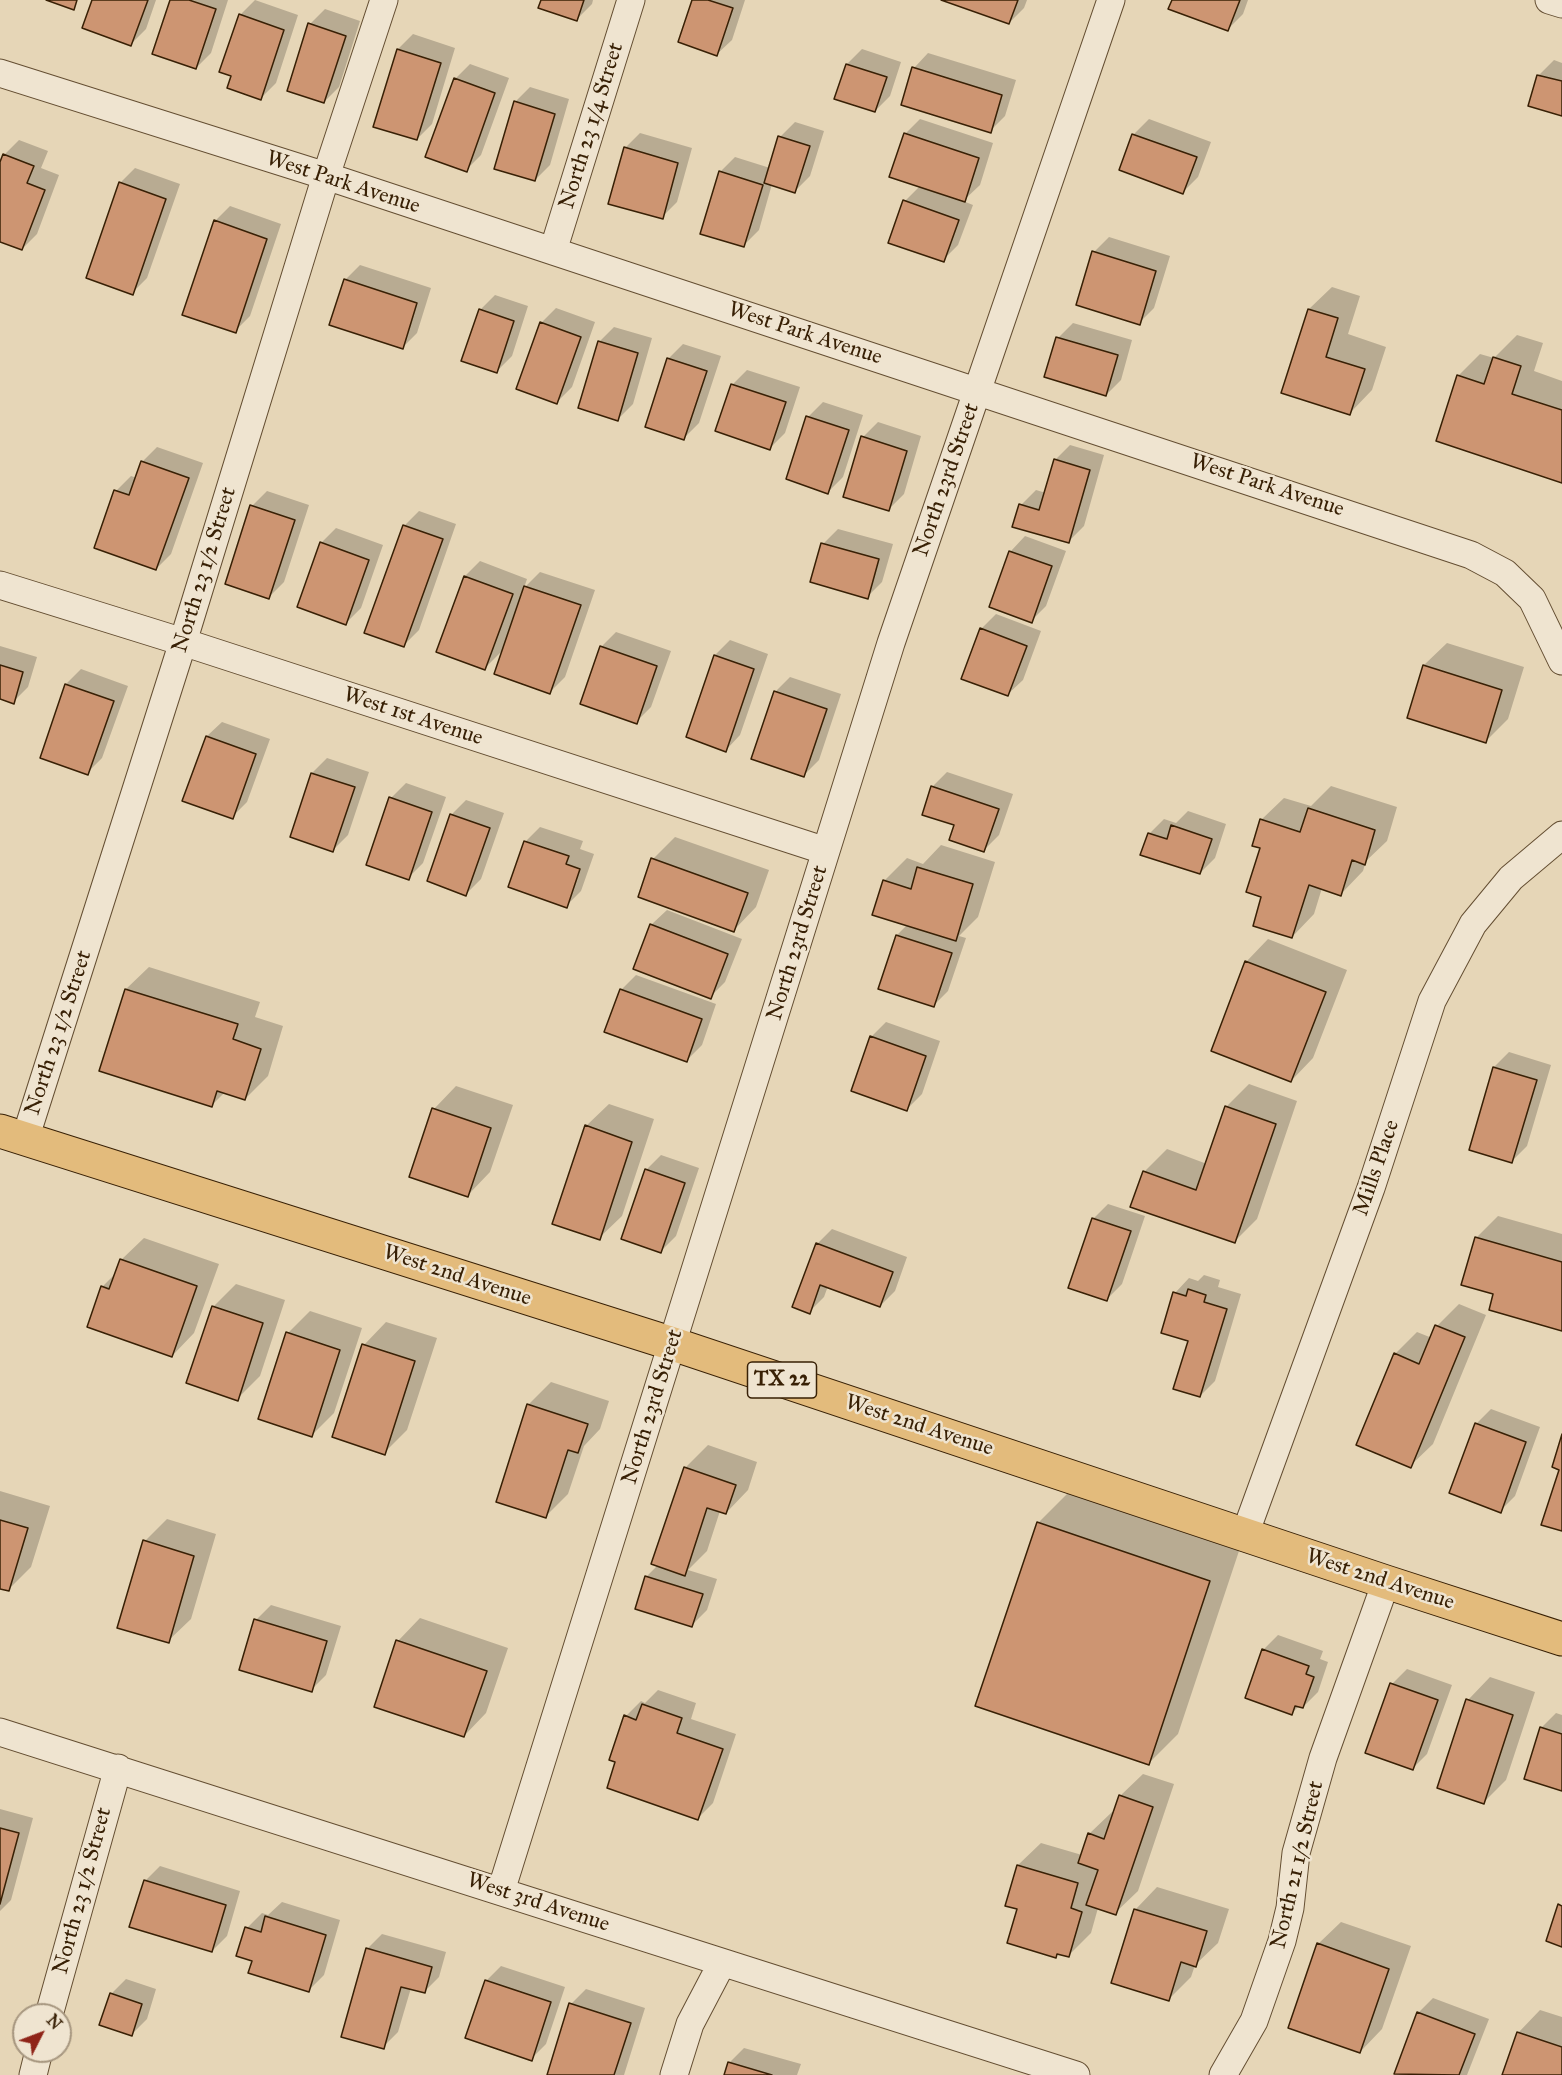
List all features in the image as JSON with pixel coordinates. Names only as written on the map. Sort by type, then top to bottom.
[{"type":"main road","name":"West 2nd Avenue","points":[[12,1135],[673,1344],[1562,1639]]},
{"type":"street","name":"North 23 1/2 Street","points":[[12,1135],[183,642],[326,176],[384,0]]},
{"type":"street","name":"North 23 1/4 Street","points":[[553,251],[631,0]]},
{"type":"street","name":"North 23rd Street","points":[[501,1891],[891,644],[1111,0]]},
{"type":"street","name":"West Park Avenue","points":[[0,73],[326,176],[1471,555],[1505,573],[1532,599],[1562,661]]},
{"type":"street","name":"West 1st Avenue","points":[[0,585],[183,642],[826,851]]},
{"type":"street","name":"Mills Place","points":[[1245,1534],[1371,1188],[1432,1001],[1473,924],[1512,878],[1562,835]]},
{"type":"street","name":"North 21 1/2 Street","points":[[1223,2075],[1254,2020],[1279,1952],[1290,1908],[1296,1853],[1311,1799],[1323,1758],[1386,1582]]},
{"type":"street","name":"West 3rd Avenue","points":[[0,1732],[1076,2075]]},
{"type":"street","name":"North 23 1/2 Street","points":[[52,2003],[118,1768]]},
{"type":"street","points":[[674,2075],[690,2024],[722,1962]]},
{"type":"building","points":[[46,0],[77,0],[74,10]]},
{"type":"building","points":[[92,0],[148,0],[131,46],[82,28]]},
{"type":"building","points":[[170,0],[189,0],[216,9],[196,69],[152,54]]},
{"type":"building","points":[[541,0],[584,0],[577,21],[538,8]]},
{"type":"building","points":[[692,0],[708,0],[733,8],[717,56],[678,42]]},
{"type":"building","points":[[941,0],[1018,0],[1009,24]]},
{"type":"building","points":[[1172,0],[1240,0],[1228,31],[1168,9]]},
{"type":"building","points":[[239,14],[284,30],[261,100],[227,88],[231,76],[219,72]]},
{"type":"building","points":[[308,23],[346,36],[324,103],[287,91]]},
{"type":"building","points":[[397,49],[441,63],[417,140],[373,127]]},
{"type":"building","points":[[846,64],[887,77],[875,112],[834,99]]},
{"type":"building","points":[[912,67],[1002,95],[991,133],[901,105]]},
{"type":"building","points":[[1537,75],[1562,81],[1562,116],[1528,106]]},
{"type":"building","points":[[454,78],[495,93],[467,172],[425,157]]},
{"type":"building","points":[[514,101],[555,114],[535,181],[494,169]]},
{"type":"building","points":[[904,133],[979,158],[965,202],[889,177]]},
{"type":"building","points":[[1132,134],[1197,157],[1183,194],[1119,170]]},
{"type":"building","points":[[778,136],[810,146],[795,193],[764,183]]},
{"type":"building","points":[[624,147],[678,163],[663,219],[608,204]]},
{"type":"building","points":[[3,154],[34,166],[27,183],[45,190],[22,250],[0,242],[0,162]]},
{"type":"building","points":[[719,171],[763,185],[744,247],[700,234]]},
{"type":"building","points":[[119,182],[166,199],[133,295],[86,278]]},
{"type":"building","points":[[903,200],[959,220],[944,262],[888,243]]},
{"type":"building","points":[[214,220],[267,239],[236,333],[182,315]]},
{"type":"building","points":[[1092,251],[1156,271],[1140,325],[1076,305]]},
{"type":"building","points":[[344,279],[417,303],[403,349],[329,325]]},
{"type":"building","points":[[479,309],[514,321],[497,373],[461,361]]},
{"type":"building","points":[[1308,309],[1338,318],[1326,357],[1365,369],[1350,415],[1281,393]]},
{"type":"building","points":[[540,322],[581,337],[557,404],[516,389]]},
{"type":"building","points":[[1056,337],[1118,355],[1106,396],[1044,377]]},
{"type":"building","points":[[598,341],[638,353],[618,421],[578,408]]},
{"type":"building","points":[[1493,357],[1521,366],[1512,394],[1562,410],[1562,483],[1436,441],[1457,375],[1484,384]]},
{"type":"building","points":[[667,358],[707,371],[684,440],[645,427]]},
{"type":"building","points":[[731,384],[786,402],[770,450],[715,431]]},
{"type":"building","points":[[806,416],[849,430],[828,494],[786,479]]},
{"type":"building","points":[[861,436],[907,451],[889,511],[843,497]]},
{"type":"building","points":[[1054,459],[1090,470],[1069,543],[1012,527],[1019,504],[1039,510]]},
{"type":"building","points":[[141,461],[189,478],[156,570],[94,548],[114,490],[129,495]]},
{"type":"building","points":[[250,505],[295,520],[269,599],[225,584]]},
{"type":"building","points":[[403,525],[443,539],[404,647],[364,633]]},
{"type":"building","points":[[320,542],[369,560],[346,625],[297,607]]},
{"type":"building","points":[[821,543],[879,559],[868,599],[810,582]]},
{"type":"building","points":[[1009,551],[1052,566],[1032,623],[989,607]]},
{"type":"building","points":[[464,576],[513,594],[485,670],[436,652]]},
{"type":"building","points":[[524,586],[581,605],[550,694],[494,674]]},
{"type":"building","points":[[980,628],[1027,646],[1008,696],[961,679]]},
{"type":"building","points":[[600,646],[657,666],[637,724],[580,704]]},
{"type":"building","points":[[714,655],[754,669],[726,752],[686,737]]},
{"type":"building","points":[[0,665],[23,672],[14,704],[0,699]]},
{"type":"building","points":[[1423,665],[1502,690],[1486,743],[1407,718]]},
{"type":"building","points":[[65,684],[114,701],[88,775],[40,758]]},
{"type":"building","points":[[774,691],[827,709],[804,777],[751,759]]},
{"type":"building","points":[[206,736],[256,754],[233,819],[182,801]]},
{"type":"building","points":[[311,773],[355,787],[333,852],[290,837]]},
{"type":"building","points":[[931,786],[999,809],[984,852],[949,840],[954,825],[922,815]]},
{"type":"building","points":[[389,797],[432,812],[409,880],[366,865]]},
{"type":"building","points":[[1308,808],[1375,830],[1365,865],[1352,860],[1341,896],[1309,885],[1292,938],[1253,926],[1261,897],[1246,892],[1260,848],[1252,846],[1260,819],[1300,832]]},
{"type":"building","points":[[450,814],[490,828],[466,896],[427,881]]},
{"type":"building","points":[[1171,825],[1212,839],[1200,874],[1140,855],[1148,833],[1167,839]]},
{"type":"building","points":[[524,841],[569,856],[566,864],[580,869],[567,908],[508,887]]},
{"type":"building","points":[[651,858],[748,893],[734,932],[638,897]]},
{"type":"building","points":[[917,867],[973,884],[956,941],[872,915],[883,880],[911,889]]},
{"type":"building","points":[[650,924],[728,954],[711,999],[633,969]]},
{"type":"building","points":[[896,935],[952,953],[934,1007],[878,989]]},
{"type":"building","points":[[1245,961],[1326,992],[1291,1082],[1211,1051]]},
{"type":"building","points":[[125,989],[238,1024],[233,1039],[261,1049],[245,1100],[217,1091],[212,1107],[99,1071]]},
{"type":"building","points":[[620,989],[702,1019],[687,1062],[604,1032]]},
{"type":"building","points":[[870,1036],[926,1056],[907,1111],[851,1091]]},
{"type":"building","points":[[1493,1067],[1537,1080],[1512,1163],[1469,1150]]},
{"type":"building","points":[[1225,1106],[1276,1124],[1235,1243],[1130,1207],[1143,1171],[1196,1190]]},
{"type":"building","points":[[432,1108],[491,1128],[468,1197],[409,1177]]},
{"type":"building","points":[[585,1125],[632,1142],[600,1240],[552,1224]]},
{"type":"building","points":[[645,1169],[685,1183],[661,1253],[621,1239]]},
{"type":"building","points":[[1092,1218],[1131,1231],[1107,1301],[1068,1288]]},
{"type":"building","points":[[1475,1237],[1562,1262],[1562,1331],[1489,1310],[1493,1294],[1461,1285]]},
{"type":"building","points":[[816,1243],[893,1272],[880,1307],[820,1285],[810,1314],[792,1307]]},
{"type":"building","points":[[120,1259],[197,1286],[172,1357],[87,1327],[101,1286],[109,1289]]},
{"type":"building","points":[[1188,1289],[1206,1295],[1204,1302],[1227,1309],[1200,1397],[1173,1389],[1188,1341],[1161,1333],[1173,1292],[1186,1296]]},
{"type":"building","points":[[212,1306],[263,1323],[238,1401],[186,1383]]},
{"type":"building","points":[[1435,1325],[1465,1337],[1411,1468],[1356,1445],[1394,1353],[1419,1364]]},
{"type":"building","points":[[286,1332],[340,1350],[312,1437],[258,1419]]},
{"type":"building","points":[[362,1344],[415,1361],[385,1455],[332,1437]]},
{"type":"building","points":[[527,1404],[588,1424],[578,1453],[568,1450],[546,1518],[496,1502]]},
{"type":"building","points":[[1475,1423],[1526,1442],[1501,1513],[1449,1493]]},
{"type":"building","points":[[1562,1434],[1562,1531],[1541,1525],[1559,1470],[1552,1467]]},
{"type":"building","points":[[684,1467],[736,1485],[726,1514],[707,1508],[685,1576],[651,1564]]},
{"type":"building","points":[[0,1520],[28,1528],[9,1591],[0,1589]]},
{"type":"building","points":[[1037,1522],[1210,1581],[1149,1765],[975,1706]]},
{"type":"building","points":[[143,1540],[194,1556],[169,1643],[117,1628]]},
{"type":"building","points":[[645,1576],[703,1594],[692,1627],[635,1609]]},
{"type":"building","points":[[254,1619],[327,1641],[312,1692],[239,1670]]},
{"type":"building","points":[[396,1640],[487,1671],[464,1737],[374,1707]]},
{"type":"building","points":[[1262,1649],[1309,1666],[1306,1674],[1314,1677],[1303,1708],[1295,1706],[1292,1715],[1245,1698]]},
{"type":"building","points":[[1390,1683],[1438,1700],[1413,1770],[1365,1753]]},
{"type":"building","points":[[1466,1699],[1513,1715],[1484,1804],[1437,1788]]},
{"type":"building","points":[[642,1704],[682,1718],[677,1733],[723,1749],[698,1820],[607,1788],[615,1762],[609,1760],[624,1715],[636,1720]]},
{"type":"building","points":[[1540,1727],[1562,1734],[1562,1791],[1524,1779]]},
{"type":"building","points":[[1119,1795],[1153,1807],[1116,1915],[1086,1905],[1098,1870],[1078,1863],[1088,1833],[1104,1839]]},
{"type":"building","points":[[0,1828],[19,1833],[0,1904]]},
{"type":"building","points":[[1017,1865],[1078,1883],[1071,1908],[1082,1912],[1069,1957],[1057,1954],[1056,1958],[1007,1943],[1017,1909],[1005,1906]]},
{"type":"building","points":[[144,1880],[226,1905],[212,1952],[129,1927]]},
{"type":"building","points":[[1558,1904],[1562,1906],[1562,1947],[1546,1941]]},
{"type":"building","points":[[1134,1909],[1207,1931],[1196,1967],[1181,1962],[1169,2001],[1111,1983]]},
{"type":"building","points":[[265,1916],[326,1935],[309,1992],[248,1973],[252,1961],[236,1956],[245,1927],[261,1932]]},
{"type":"building","points":[[1317,1943],[1389,1969],[1360,2053],[1288,2028]]},
{"type":"building","points":[[366,1948],[432,1967],[425,1993],[401,1987],[384,2049],[341,2037]]},
{"type":"building","points":[[485,1980],[551,2002],[532,2061],[465,2038]]},
{"type":"building","points":[[110,1993],[142,2004],[132,2036],[99,2025]]},
{"type":"building","points":[[569,2003],[631,2023],[614,2075],[547,2075]]},
{"type":"building","points":[[1417,2012],[1475,2034],[1459,2075],[1394,2074]]},
{"type":"building","points":[[1517,2032],[1562,2047],[1562,2075],[1502,2075]]},
{"type":"building","points":[[728,2062],[772,2075],[724,2075]]}]
